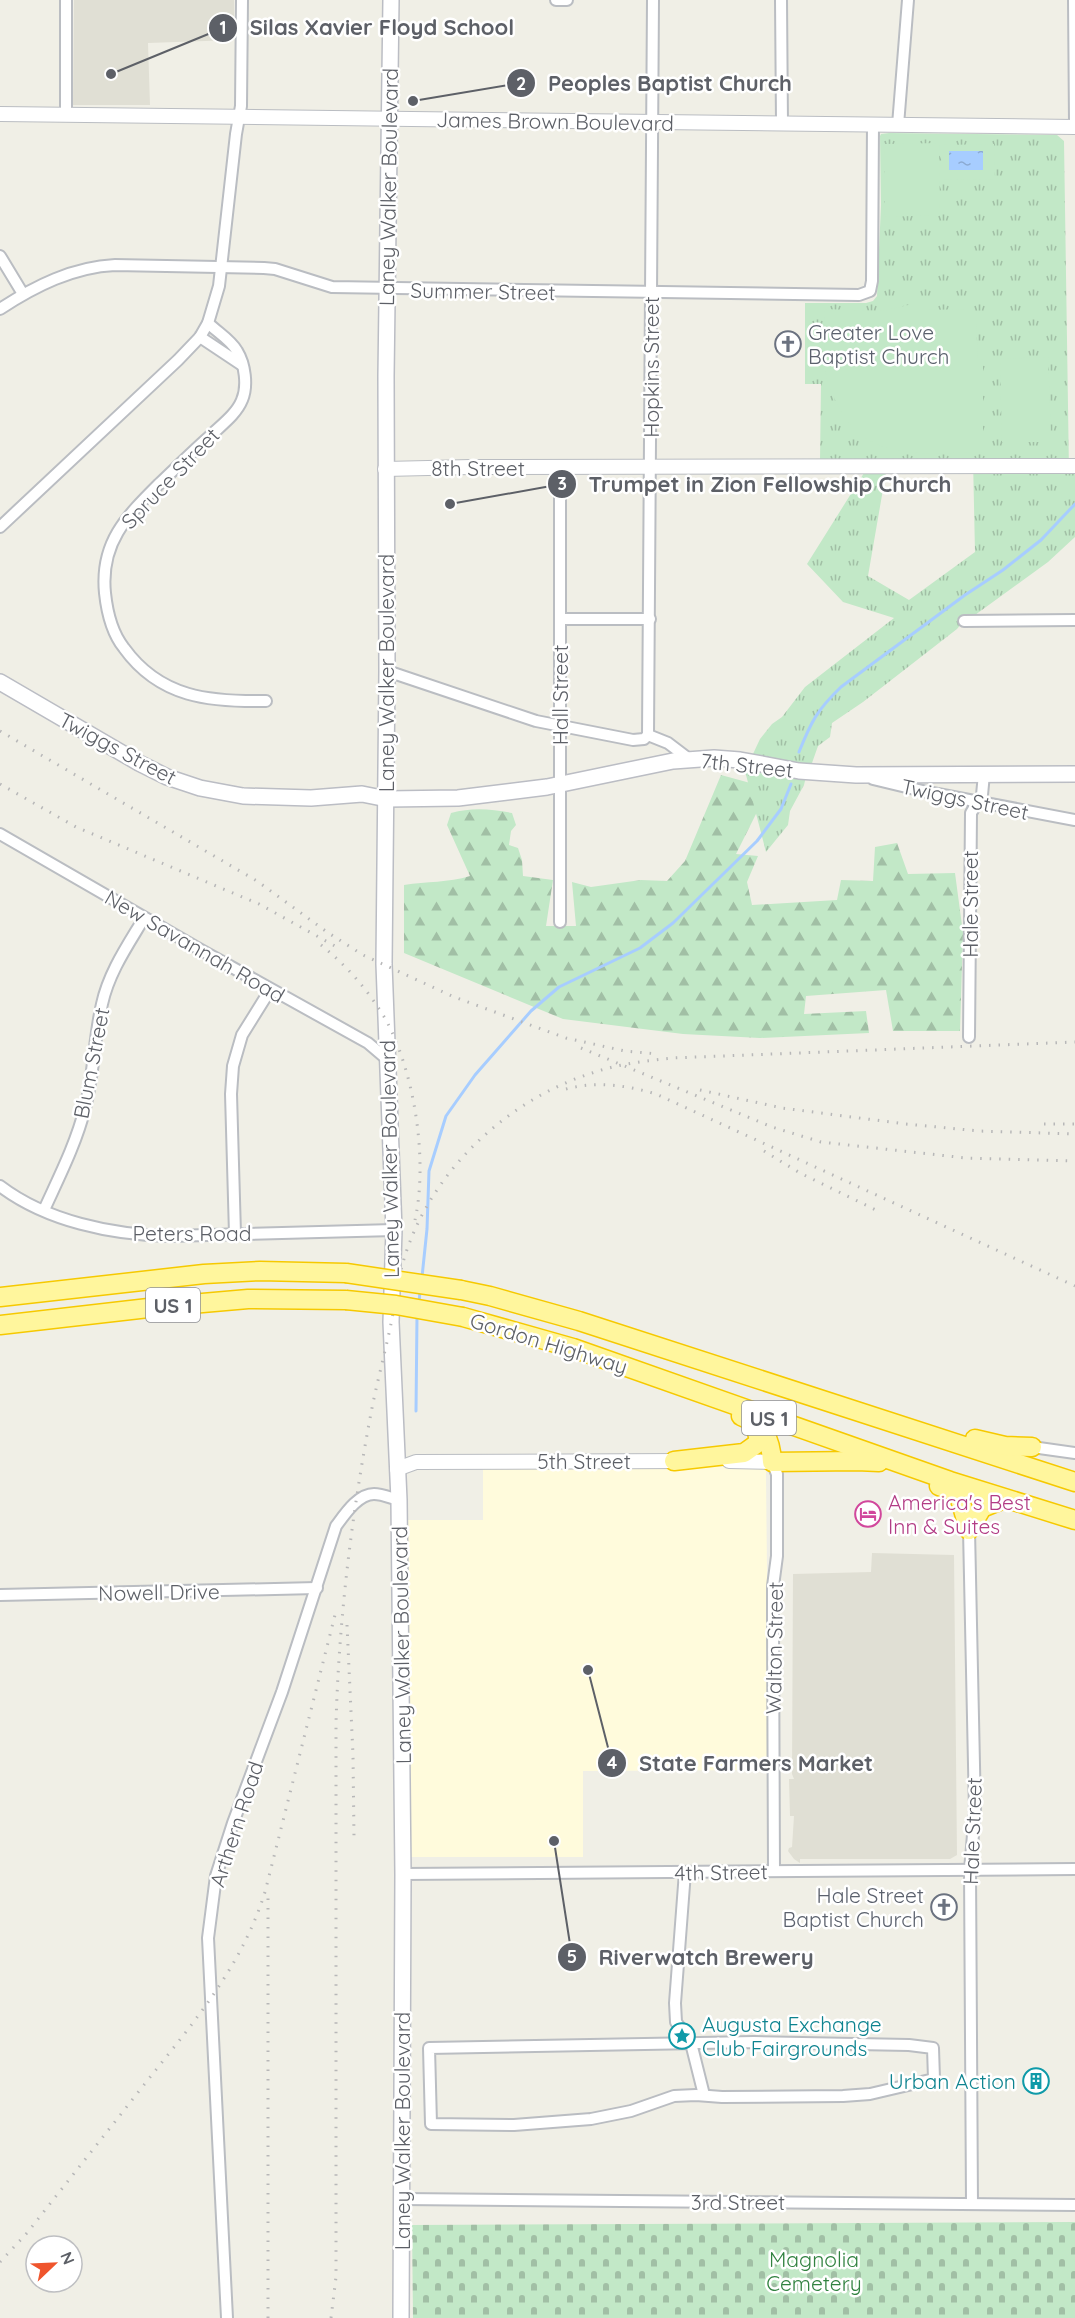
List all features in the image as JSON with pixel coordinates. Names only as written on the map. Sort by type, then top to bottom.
[{"type":"highway","name":"Gordon Highway","points":[[0,1297],[204,1274],[260,1271],[346,1274],[461,1290],[579,1321],[1075,1482]]},
{"type":"highway","name":"Gordon Highway","points":[[0,1325],[230,1300],[346,1300],[396,1305],[463,1317],[573,1348],[899,1463],[1075,1520]]},
{"type":"highway","points":[[504,1327],[579,1359],[751,1420],[769,1438],[772,1462],[899,1463]]},
{"type":"highway","points":[[876,1418],[1005,1446],[1032,1447]]},
{"type":"highway","points":[[674,1461],[744,1454],[758,1443],[758,1431],[751,1420]]},
{"type":"highway","points":[[848,1444],[896,1471],[956,1492],[969,1530]]},
{"type":"highway","points":[[969,1530],[982,1508],[1005,1498]]},
{"type":"main road","name":"Laney Walker Boulevard","points":[[391,0],[386,289],[387,799],[384,964],[393,1230],[391,1322],[399,1500],[403,1874],[401,2318]]},
{"type":"main road","name":"Twiggs Street","points":[[0,682],[139,764],[183,783],[243,796],[311,798],[362,794],[387,799]]},
{"type":"main road","name":"7th Street","points":[[387,799],[458,798],[560,784],[688,759],[730,759],[813,772],[856,775],[1075,774]]},
{"type":"street","points":[[66,0],[66,115]]},
{"type":"street","points":[[0,527],[200,337],[208,323],[216,298],[222,266],[240,117],[242,0]]},
{"type":"street","points":[[556,0],[567,0]]},
{"type":"street","name":"Hopkins Street","points":[[648,735],[653,0]]},
{"type":"street","points":[[781,0],[782,123]]},
{"type":"street","points":[[898,125],[908,0]]},
{"type":"street","points":[[1074,0],[1075,122]]},
{"type":"street","name":"James Brown Boulevard","points":[[0,114],[1075,127]]},
{"type":"street","name":"Summer Street","points":[[0,309],[23,294],[67,274],[103,266],[222,266],[275,269],[332,287],[859,296],[870,291],[872,281],[873,124]]},
{"type":"street","points":[[0,256],[23,294]]},
{"type":"street","name":"Spruce Street","points":[[208,323],[238,352],[245,390],[237,409],[123,522],[111,545],[104,579],[109,617],[118,640],[136,663],[168,687],[207,700],[266,701]]},
{"type":"street","points":[[200,337],[242,365]]},
{"type":"street","name":"8th Street","points":[[386,469],[1075,466]]},
{"type":"street","name":"Hall Street","points":[[560,467],[560,922]]},
{"type":"street","points":[[560,619],[650,618]]},
{"type":"street","points":[[964,621],[1075,620]]},
{"type":"street","points":[[387,671],[495,708],[560,726],[633,740],[644,739],[648,735],[668,743],[688,759]]},
{"type":"street","name":"Hale Street","points":[[969,1037],[970,823],[971,813],[982,795],[984,774]]},
{"type":"street","name":"Twiggs Street","points":[[856,775],[978,802],[1075,820]]},
{"type":"street","name":"New Savannah Road","points":[[0,834],[270,990],[368,1043],[388,1060]]},
{"type":"street","name":"Blum Street","points":[[44,1210],[72,1150],[86,1108],[102,1005],[107,988],[114,969],[144,918]]},
{"type":"street","points":[[235,1234],[231,1095],[234,1066],[242,1035],[270,990]]},
{"type":"street","name":"Peters Road","points":[[0,1186],[44,1210],[120,1233],[154,1236],[393,1230]]},
{"type":"street","points":[[1032,1447],[1075,1453]]},
{"type":"street","name":"5th Street","points":[[397,1469],[416,1462],[772,1462]]},
{"type":"street","name":"Walton Street","points":[[772,1462],[777,1474],[777,1556],[773,1586],[774,1871]]},
{"type":"street","name":"Arthern Road","points":[[227,2318],[208,1938],[216,1876],[233,1823],[282,1692],[336,1526],[348,1509],[366,1496],[373,1494],[399,1500]]},
{"type":"street","name":"Hale Street","points":[[969,1530],[975,1811],[970,1870],[972,2204]]},
{"type":"street","name":"Nowell Drive","points":[[0,1595],[317,1588]]},
{"type":"street","name":"4th Street","points":[[403,1874],[1075,1869]]},
{"type":"street","points":[[685,1872],[675,2003],[676,2022],[691,2043],[704,2095]]},
{"type":"street","points":[[691,2043],[817,2043],[933,2048],[934,2079],[870,2094],[843,2096],[674,2096],[631,2110],[591,2119],[514,2125],[431,2124],[429,2048],[691,2043]]},
{"type":"street","name":"3rd Street","points":[[402,2199],[1075,2205]]},
{"type":"shaded area","points":[[74,0],[234,0],[234,40],[148,43],[150,105],[73,105]]},
{"type":"shaded area","points":[[761,1466],[766,1470],[769,1770],[583,1771],[583,1857],[409,1857],[407,1520],[483,1520],[483,1467]]},
{"type":"shaded area","points":[[872,1553],[954,1555],[957,1855],[950,1859],[800,1859],[800,1863],[788,1851],[792,1847],[794,1816],[790,1816],[789,1779],[794,1779],[792,1774],[793,1574],[871,1572]]},
{"type":"green space","points":[[889,133],[1057,135],[1064,141],[1069,472],[1075,472],[1075,537],[1048,562],[975,615],[967,617],[957,629],[863,702],[832,723],[830,737],[818,746],[812,763],[809,764],[804,785],[790,811],[788,825],[766,852],[745,771],[760,739],[772,724],[782,717],[805,687],[894,618],[843,602],[807,564],[864,473],[886,472],[868,576],[909,600],[975,552],[973,459],[820,460],[821,384],[805,384],[805,303],[866,303],[873,301],[877,296],[881,205],[880,136]]},
{"type":"green space","points":[[939,143],[940,215],[885,217],[884,144]]},
{"type":"green space","points":[[994,144],[995,179],[942,180],[942,145]]},
{"type":"green space","points":[[908,305],[926,305],[928,310],[965,309],[976,323],[978,359],[983,360],[983,452],[920,453],[881,446],[864,437],[849,423],[837,404],[826,374],[824,309],[883,311]]},
{"type":"green space","points":[[1048,357],[1051,442],[1002,442],[1000,359]]},
{"type":"green space","points":[[721,775],[769,788],[736,854],[758,856],[747,882],[752,905],[837,900],[841,880],[873,881],[875,847],[897,843],[908,874],[955,873],[963,933],[960,1031],[893,1031],[886,990],[806,996],[804,1014],[866,1011],[869,1033],[760,1038],[683,1034],[563,1019],[404,953],[404,885],[454,880],[470,876],[447,825],[451,813],[482,809],[512,813],[516,825],[511,831],[509,845],[518,848],[522,860],[523,876],[553,880],[546,926],[576,926],[572,882],[591,887],[641,880],[667,881],[685,861]]},
{"type":"green space","name":"Magnolia Cemetery","points":[[1075,2222],[1075,2318],[413,2318],[412,2225]]},
{"type":"water","points":[[949,151],[983,151],[983,170],[949,170]]},
{"type":"waterway","points":[[799,752],[816,717],[841,687],[965,595],[1003,570],[1041,540],[1075,504]]},
{"type":"waterway","points":[[422,1277],[427,1229],[429,1171],[446,1116],[475,1075],[531,1011],[559,987],[640,948],[673,923],[757,841],[781,809],[791,784]]},
{"type":"waterway","points":[[419,1304],[420,1290]]},
{"type":"waterway","points":[[416,1411],[417,1316]]},
{"type":"railway","points":[[0,731],[257,881],[363,955],[454,997],[566,1038],[625,1051],[658,1054]]},
{"type":"railway","points":[[0,784],[76,827],[259,904],[335,946]]},
{"type":"railway","points":[[321,945],[349,970],[372,999],[386,1020],[405,1066],[419,1145],[419,1197],[415,1220]]},
{"type":"railway","points":[[331,2318],[336,2277],[336,1723],[343,1604],[365,1447],[402,1266],[413,1233],[429,1202],[449,1173],[473,1146],[500,1123],[529,1102],[560,1086],[612,1067],[672,1058],[1075,1042]]},
{"type":"railway","points":[[581,1048],[772,1127],[821,1142],[966,1158],[1075,1161]]},
{"type":"railway","points":[[566,1089],[588,1085],[611,1085],[656,1094],[1075,1286]]},
{"type":"railway","points":[[700,1090],[782,1108],[906,1124],[979,1131],[1075,1134]]},
{"type":"railway","points":[[1044,1124],[1075,1124]]},
{"type":"railway","points":[[764,1151],[800,1173],[880,1212]]},
{"type":"railway","points":[[0,2262],[27,2233],[199,2015],[230,1969],[243,1944],[265,1892],[336,1611]]},
{"type":"railway","points":[[347,1625],[354,1838]]},
{"type":"railway","points":[[268,1898],[268,2318]]},
{"type":"place","name":"Silas Xavier Floyd School","points":[[111,74]]},
{"type":"place","name":"Peoples Baptist Church","points":[[413,101]]},
{"type":"place","name":"Greater Love Baptist Church","points":[[788,344]]},
{"type":"place","name":"Trumpet in Zion Fellowship Church","points":[[450,504]]},
{"type":"place","name":"America's Best Inn & Suites","points":[[868,1514]]},
{"type":"place","name":"State Farmers Market","points":[[588,1670]]},
{"type":"place","name":"Riverwatch Brewery","points":[[554,1841]]},
{"type":"place","name":"Hale Street Baptist Church","points":[[944,1907]]},
{"type":"place","name":"Augusta Exchange Club Fairgrounds","points":[[682,2036]]},
{"type":"place","name":"Urban Action","points":[[1036,2081]]}]
